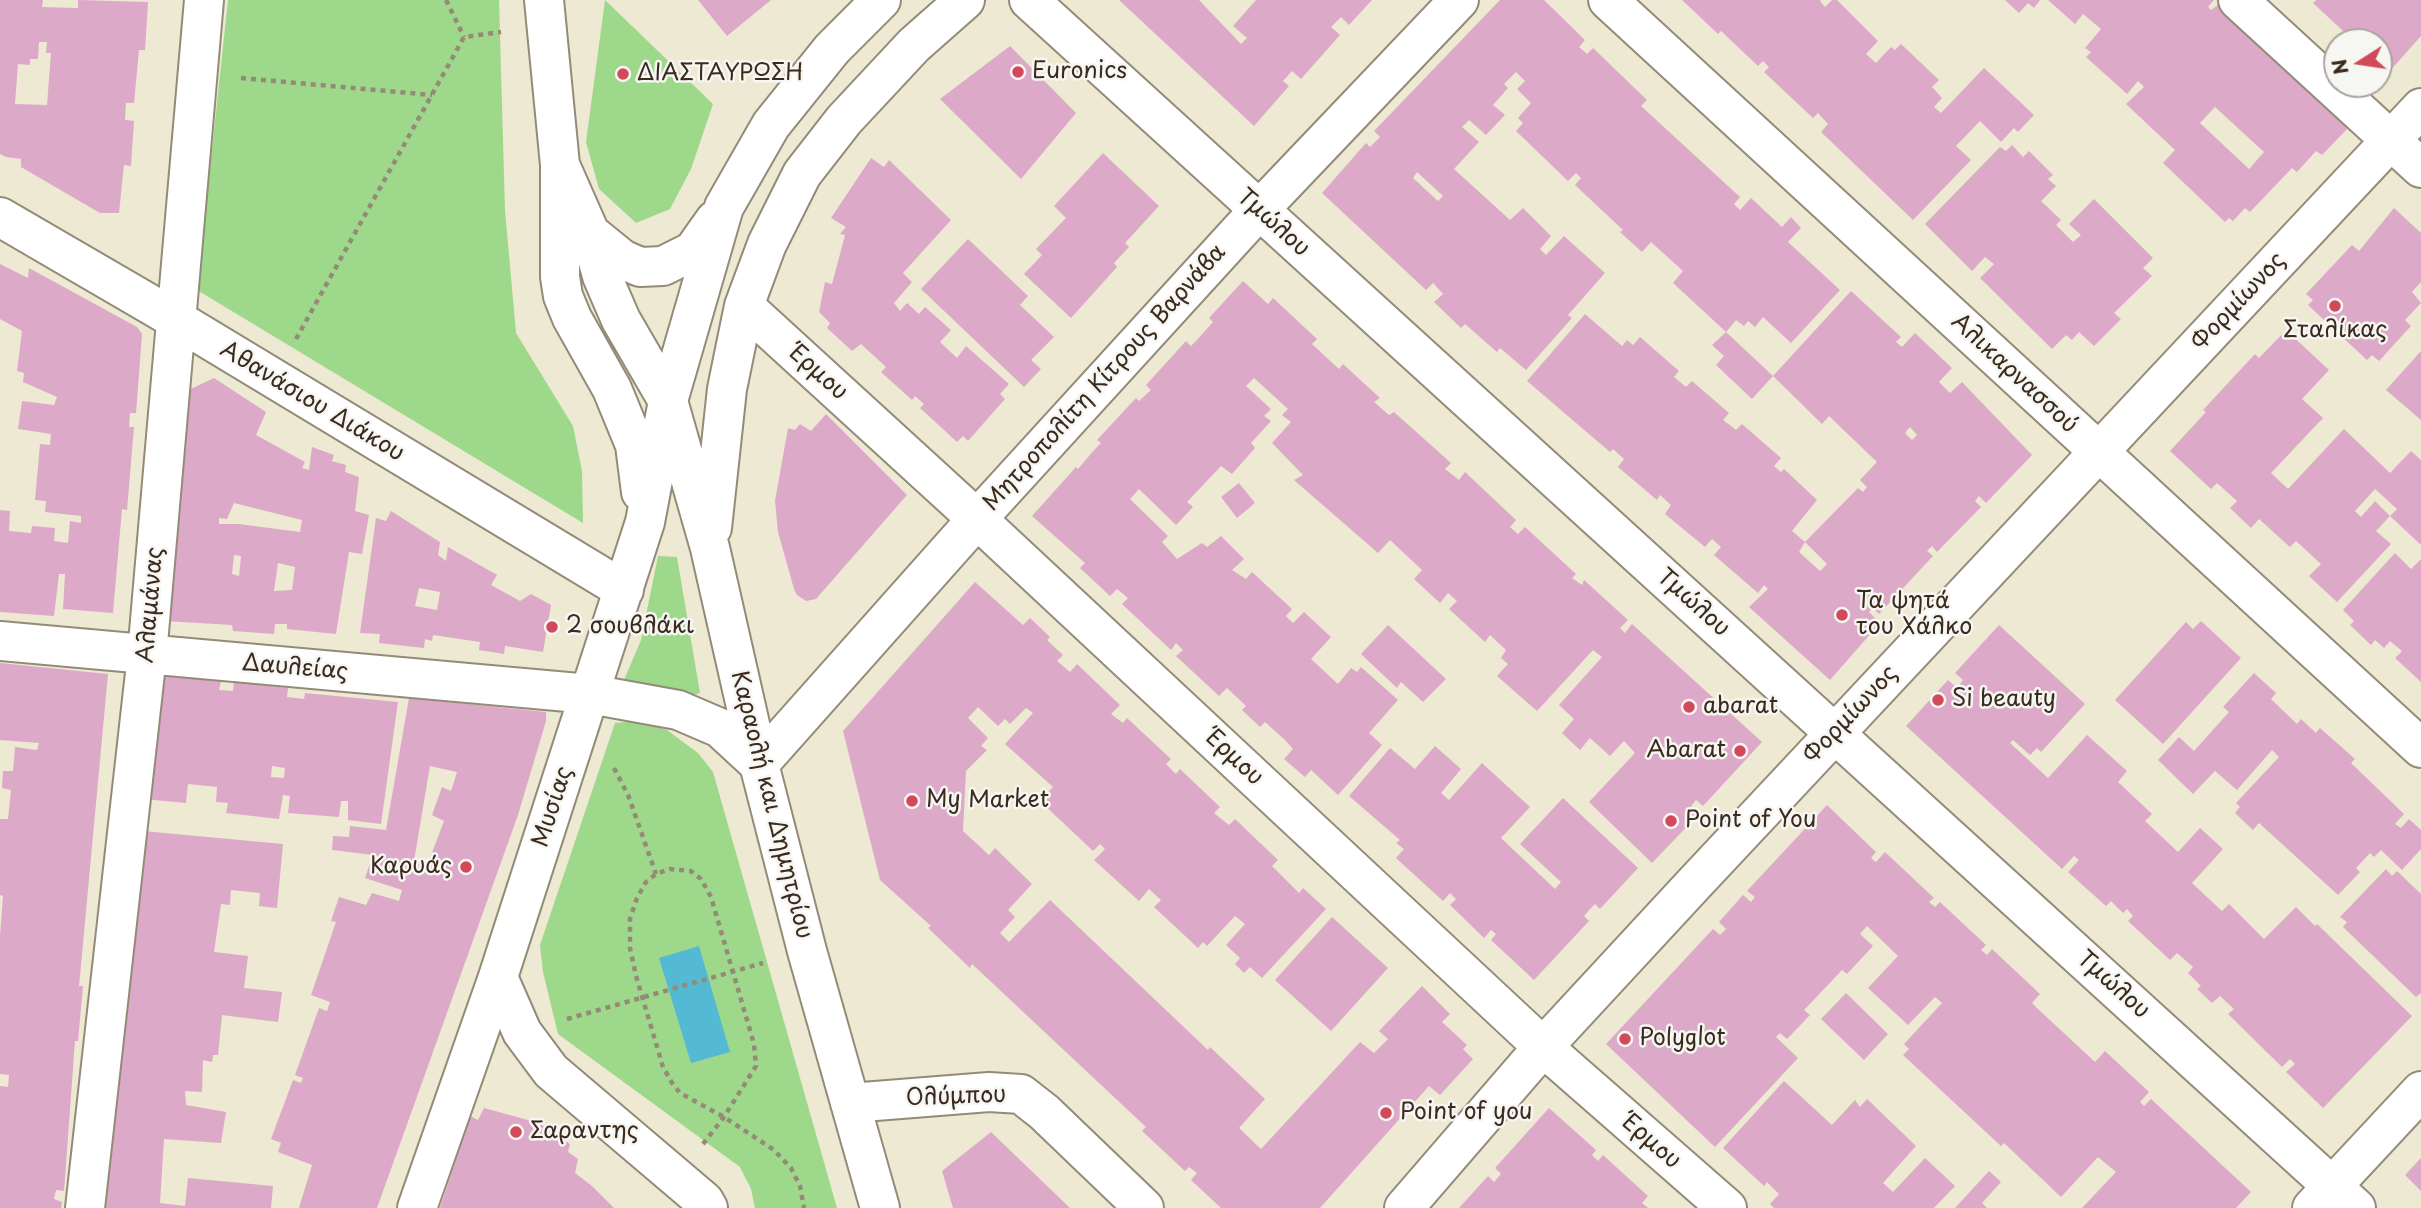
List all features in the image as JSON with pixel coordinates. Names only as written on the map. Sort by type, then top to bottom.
[{"type":"street","name":"Αλαμάνας","points":[[85,1208],[147,655],[204,0]]},
{"type":"street","points":[[590,233],[622,259],[640,267],[663,266],[693,251],[724,207],[771,125],[832,49],[881,0]]},
{"type":"street","points":[[710,548],[727,388],[744,306],[767,244],[802,174],[844,120],[914,45],[965,0]]},
{"type":"street","name":"Τμώλου","points":[[1030,0],[1835,732],[2334,1201]]},
{"type":"street","name":"Μητροπολίτη Κίτρους Βαρνάβα","points":[[759,764],[977,519],[1259,210],[1459,0]]},
{"type":"street","name":"Αλικαρνασσού","points":[[1608,0],[2421,748]]},
{"type":"street","points":[[2238,0],[2421,168]]},
{"type":"street","points":[[546,13],[560,165],[563,296],[572,318],[612,389],[635,445],[645,522]]},
{"type":"street","name":"Φορμίωνος","points":[[1404,1208],[1543,1047],[2421,108]]},
{"type":"street","name":"Καραολή και Δημητρίου","points":[[560,165],[590,233],[602,276],[621,320],[668,401],[710,548],[759,764],[807,951],[880,1208]]},
{"type":"street","name":"Μυσίας","points":[[417,1208],[498,977],[645,522],[668,401],[724,207]]},
{"type":"street","name":"Αθανάσιου Διάκου","points":[[0,217],[177,320],[624,590]]},
{"type":"street","name":"Έρμου","points":[[744,306],[977,519],[1543,1047],[1727,1208]]},
{"type":"street","name":"Δαυλείας","points":[[0,641],[147,655],[585,709],[678,710],[720,728],[759,764]]},
{"type":"street","points":[[498,977],[522,1032],[551,1071],[704,1201],[708,1208]]},
{"type":"street","points":[[2334,1201],[2421,1091]]},
{"type":"street","name":"Ολύμπου","points":[[850,1103],[989,1092],[1021,1094],[1044,1112],[1144,1208]]},
{"type":"path","points":[[446,0],[464,37]]},
{"type":"path","points":[[273,379],[464,37],[546,13]]},
{"type":"path","points":[[199,68],[237,78],[432,95]]},
{"type":"path","points":[[585,709],[599,742],[628,795],[656,874]]},
{"type":"path","points":[[677,1178],[724,1116],[756,1066],[754,1044],[711,897],[701,879],[691,871],[670,869],[656,874],[646,882],[630,919],[630,948],[663,1067],[680,1093],[724,1116],[774,1150],[791,1168],[800,1186],[803,1208]]},
{"type":"path","points":[[522,1032],[807,951]]},
{"type":"green space","points":[[228,0],[499,0],[505,210],[516,333],[573,426],[582,471],[583,523],[197,290]]},
{"type":"green space","points":[[605,0],[713,104],[691,169],[670,209],[636,223],[599,189],[586,142]]},
{"type":"green space","points":[[658,556],[677,557],[700,693],[691,696],[624,680],[641,640]]},
{"type":"green space","points":[[639,721],[667,730],[698,753],[713,772],[837,1208],[755,1208],[751,1189],[740,1167],[558,1034],[543,972],[540,945],[615,723]]},
{"type":"water","points":[[699,946],[730,1052],[691,1063],[659,958]]},
{"type":"building","points":[[0,0],[43,0],[42,7],[78,8],[78,0],[148,2],[145,50],[139,50],[134,103],[126,103],[125,120],[134,121],[131,166],[124,165],[119,213],[100,213],[21,167],[21,159],[0,154]],"holes":[[[39,42],[47,42],[46,53],[51,53],[47,105],[15,104],[18,64],[30,65],[30,59],[38,59]]]},
{"type":"building","points":[[698,0],[771,0],[727,36]]},
{"type":"building","points":[[1119,0],[1199,0],[1241,44],[1247,38],[1233,26],[1256,0],[1372,0],[1349,25],[1341,17],[1331,27],[1340,35],[1301,79],[1292,71],[1283,81],[1289,86],[1254,126]]},
{"type":"building","points":[[1500,0],[1544,0],[1585,40],[1579,47],[1587,54],[1593,48],[1647,100],[1641,106],[1740,197],[1734,204],[1740,210],[1751,198],[1782,227],[1791,217],[1801,228],[1788,242],[1840,290],[1791,343],[1763,317],[1755,327],[1748,321],[1744,326],[1736,320],[1726,332],[1673,283],[1683,271],[1651,242],[1642,252],[1620,232],[1623,230],[1575,185],[1581,178],[1576,173],[1568,181],[1516,131],[1523,123],[1518,118],[1531,103],[1517,89],[1525,81],[1516,72],[1504,84],[1508,88],[1493,105],[1505,115],[1486,135],[1469,120],[1462,127],[1479,142],[1454,169],[1510,220],[1523,208],[1551,236],[1540,249],[1546,255],[1564,236],[1605,273],[1568,315],[1572,318],[1526,370],[1500,348],[1497,352],[1465,324],[1461,328],[1434,302],[1443,294],[1433,283],[1426,290],[1322,193],[1366,143],[1370,147],[1380,137],[1374,131]],"holes":[[[1417,172],[1443,196],[1438,201],[1413,178]]]},
{"type":"building","points":[[1682,0],[1821,0],[1825,7],[1832,0],[1837,0],[1878,41],[1866,54],[1876,63],[1891,47],[1895,50],[1901,44],[1939,80],[1932,87],[1942,98],[1934,107],[1941,113],[1984,68],[2034,115],[2018,132],[2014,128],[2001,142],[1980,121],[1956,146],[1971,160],[1913,220],[1821,132],[1828,124],[1818,113],[1813,118],[1764,72],[1769,67],[1763,61],[1758,66],[1721,31],[1718,34]]},
{"type":"building","points":[[2005,0],[2040,0],[2034,8],[2028,3],[2019,13]]},
{"type":"building","points":[[2048,0],[2214,0],[2208,7],[2211,10],[2219,4],[2350,126],[2322,155],[2316,151],[2297,172],[2292,168],[2250,212],[2245,208],[2233,221],[2229,218],[2225,222],[2163,163],[2175,150],[2126,104],[2144,87],[2138,81],[2127,94],[2086,57],[2091,52],[2085,48],[2101,29],[2083,14],[2075,24]],"holes":[[[2215,107],[2264,152],[2249,169],[2200,123]]]},
{"type":"building","points":[[2316,0],[2421,0],[2421,36],[2393,67],[2393,28],[2340,28],[2313,3]]},
{"type":"building","points":[[1010,46],[1076,113],[1021,179],[940,99]]},
{"type":"building","points":[[2012,145],[2023,157],[2029,151],[2053,175],[2048,179],[2056,186],[2041,201],[2061,220],[2056,225],[2073,242],[2081,235],[2069,224],[2094,199],[2153,258],[2143,268],[2152,276],[2114,313],[2121,319],[2094,346],[2079,332],[2072,340],[2066,335],[2052,349],[1980,278],[1994,264],[1985,257],[1972,271],[1925,224],[2000,147],[2006,151]]},
{"type":"building","points":[[1103,153],[1159,206],[1125,243],[1129,247],[1114,263],[1117,267],[1071,318],[1024,274],[1042,255],[1036,249],[1066,218],[1054,206]]},
{"type":"building","points":[[871,158],[884,167],[889,160],[951,220],[903,273],[912,282],[894,303],[900,311],[907,303],[919,314],[925,307],[951,330],[940,342],[957,358],[966,346],[1009,384],[1000,394],[1005,399],[968,441],[963,436],[957,442],[920,408],[924,404],[915,396],[912,400],[881,372],[886,367],[861,344],[852,351],[827,328],[830,323],[819,312],[825,282],[832,284],[845,235],[840,234],[846,227],[831,218]]},
{"type":"building","points":[[2394,208],[2421,233],[2421,282],[2412,292],[2421,303],[2405,320],[2411,326],[2379,361],[2372,355],[2367,360],[2308,305],[2313,300],[2306,294],[2352,245],[2359,251]]},
{"type":"building","points":[[968,239],[1028,296],[1020,305],[1054,337],[1031,360],[1041,369],[1024,387],[921,289]]},
{"type":"building","points":[[0,264],[28,278],[29,268],[137,327],[142,334],[136,413],[130,413],[129,427],[134,427],[127,510],[122,509],[113,613],[63,609],[65,574],[59,574],[54,616],[0,612],[0,510],[10,511],[9,531],[31,533],[32,526],[55,528],[54,541],[68,543],[70,521],[81,523],[81,516],[45,512],[46,501],[35,500],[40,444],[50,445],[51,434],[18,429],[22,401],[54,405],[57,397],[23,382],[24,373],[17,371],[22,331],[0,319]]},
{"type":"building","points":[[1243,281],[1268,304],[1273,298],[1317,339],[1312,344],[1339,369],[1343,364],[1380,398],[1374,402],[1389,415],[1394,412],[1451,463],[1445,469],[1459,480],[1465,472],[1516,520],[1510,527],[1518,534],[1525,527],[1576,574],[1572,578],[1582,585],[1584,580],[1628,620],[1620,628],[1625,633],[1632,624],[1762,742],[1703,806],[1696,800],[1691,806],[1699,814],[1652,863],[1589,802],[1635,753],[1624,741],[1610,756],[1590,738],[1580,750],[1562,733],[1574,719],[1559,705],[1602,657],[1593,650],[1537,711],[1497,676],[1508,664],[1501,658],[1506,650],[1490,635],[1485,642],[1449,609],[1457,601],[1448,593],[1440,603],[1414,579],[1422,570],[1390,540],[1378,553],[1294,480],[1303,475],[1272,443],[1291,422],[1282,415],[1288,409],[1254,378],[1246,386],[1271,409],[1264,416],[1271,421],[1251,443],[1255,448],[1232,474],[1221,466],[1187,502],[1193,507],[1176,525],[1139,489],[1130,499],[1168,536],[1162,542],[1177,559],[1202,543],[1207,547],[1221,536],[1244,559],[1232,570],[1246,579],[1252,572],[1292,609],[1286,616],[1293,623],[1304,612],[1331,637],[1311,659],[1338,684],[1351,668],[1357,672],[1361,667],[1398,700],[1369,733],[1382,745],[1338,795],[1311,770],[1305,777],[1284,759],[1293,749],[1285,740],[1265,722],[1260,727],[1242,710],[1246,706],[1227,688],[1219,696],[1176,656],[1183,650],[1176,643],[1171,650],[1122,604],[1128,598],[1117,589],[1110,596],[1080,568],[1085,563],[1032,516],[1101,443],[1097,440],[1136,398],[1139,401],[1151,390],[1146,385],[1186,341],[1191,346],[1197,340],[1213,322],[1209,318]]},
{"type":"building","points":[[1851,291],[1901,337],[1896,342],[1902,347],[1915,333],[1952,368],[1939,382],[1950,393],[1962,382],[2032,455],[1986,503],[1979,496],[1975,501],[1981,507],[1937,552],[1932,546],[1927,551],[1933,556],[1879,614],[1873,608],[1869,612],[1880,623],[1830,680],[1749,607],[1768,589],[1764,585],[1758,593],[1714,555],[1721,547],[1712,539],[1705,547],[1665,514],[1671,505],[1660,495],[1657,500],[1618,467],[1624,459],[1613,449],[1610,452],[1527,381],[1585,314],[1622,346],[1627,340],[1633,345],[1640,337],[1679,371],[1674,377],[1686,387],[1692,381],[1729,413],[1723,420],[1736,430],[1742,424],[1781,458],[1774,466],[1781,472],[1784,469],[1817,500],[1792,531],[1805,542],[1858,488],[1863,492],[1867,487],[1860,480],[1877,462],[1829,416],[1822,424],[1773,376]],"holes":[[[1910,427],[1917,435],[1912,440],[1905,433]],[[1805,542],[1827,564],[1820,571],[1799,552]]]},
{"type":"building","points":[[2286,330],[2329,370],[2302,399],[2323,418],[2271,473],[2288,489],[2344,429],[2390,473],[2411,451],[2421,460],[2421,545],[2390,516],[2376,531],[2391,544],[2337,602],[2309,576],[2321,564],[2296,541],[2290,547],[2259,519],[2251,528],[2230,508],[2237,501],[2217,483],[2211,489],[2170,451],[2206,412],[2203,410],[2255,354],[2259,358]],"holes":[[[2375,489],[2397,509],[2390,516],[2375,501],[2361,517],[2355,511]]]},
{"type":"building","points":[[1726,332],[1773,376],[1752,399],[1716,365],[1724,356],[1712,345]]},
{"type":"building","points":[[2421,351],[2421,420],[2386,390]]},
{"type":"building","points":[[214,378],[266,412],[256,435],[305,462],[302,468],[309,470],[312,447],[334,455],[332,461],[346,465],[345,472],[359,477],[355,511],[369,515],[362,554],[349,552],[336,634],[287,629],[287,624],[275,624],[274,634],[233,631],[232,625],[165,621],[180,394]],"holes":[[[234,503],[302,520],[300,532],[219,524],[219,518],[227,519]],[[234,555],[241,556],[239,576],[232,574]],[[278,563],[295,567],[292,590],[274,591]]]},
{"type":"building","points":[[826,414],[907,495],[816,599],[806,601],[797,595],[794,589],[778,532],[775,501],[788,428],[795,430],[800,424],[811,431]]},
{"type":"building","points":[[1239,483],[1255,503],[1237,518],[1221,497]]},
{"type":"building","points":[[391,511],[440,542],[438,555],[446,561],[448,547],[497,575],[491,585],[520,601],[531,594],[551,605],[543,652],[505,646],[504,654],[479,650],[480,642],[433,635],[432,641],[425,639],[424,648],[379,643],[380,634],[360,633],[376,518],[386,521]],"holes":[[[419,588],[440,592],[437,610],[415,606]]]},
{"type":"building","points":[[2395,553],[2411,569],[2421,559],[2421,682],[2395,658],[2402,651],[2390,641],[2384,648],[2375,640],[2371,645],[2350,625],[2354,621],[2343,610]]},
{"type":"building","points":[[975,582],[1023,625],[1030,618],[1050,637],[1047,640],[1063,655],[1057,661],[1070,672],[1077,664],[1120,705],[1111,714],[1123,723],[1127,718],[1171,759],[1166,764],[1176,774],[1180,769],[1220,807],[1214,813],[1229,825],[1235,819],[1278,860],[1272,866],[1299,893],[1303,888],[1326,909],[1262,978],[1250,967],[1244,973],[1235,964],[1240,958],[1226,945],[1245,924],[1235,916],[1207,946],[1203,942],[1198,948],[1154,907],[1161,900],[1149,889],[1139,901],[1094,860],[1105,849],[1100,844],[1093,851],[1040,801],[1053,787],[1005,744],[1033,713],[1026,708],[1010,724],[1005,719],[998,726],[978,707],[968,718],[988,738],[981,746],[987,750],[966,771],[963,831],[989,855],[995,848],[1032,884],[1008,910],[1015,917],[1000,933],[1009,942],[1050,900],[1208,1050],[1210,1047],[1265,1099],[1239,1128],[1261,1149],[1360,1042],[1374,1053],[1388,1039],[1379,1031],[1422,986],[1450,1014],[1442,1022],[1467,1045],[1463,1049],[1473,1059],[1440,1095],[1429,1086],[1320,1208],[1221,1208],[1191,1180],[1197,1173],[1189,1167],[1185,1171],[1142,1131],[1146,1127],[972,964],[970,968],[928,928],[931,926],[880,880],[843,731]]},
{"type":"building","points":[[2201,621],[2241,658],[2163,744],[2115,700],[2186,622],[2193,629]]},
{"type":"building","points":[[1388,625],[1446,679],[1423,702],[1401,682],[1397,688],[1361,654]]},
{"type":"building","points":[[1999,625],[2085,704],[2041,752],[2037,748],[2030,755],[2013,740],[2010,743],[2048,778],[2087,735],[2127,771],[2118,782],[2152,814],[2145,821],[2178,852],[2200,828],[2223,849],[2192,883],[2222,911],[2229,904],[2264,939],[2296,907],[2412,1016],[2323,1108],[2286,1072],[2295,1064],[2290,1059],[2282,1067],[2228,1014],[2234,1009],[2220,996],[2212,1003],[2197,989],[2201,986],[2188,973],[2193,967],[2177,953],[2170,960],[2128,921],[2133,916],[2127,909],[2123,913],[2111,901],[2106,906],[2068,872],[2079,860],[2074,856],[2062,869],[1906,726],[1948,680],[1957,688],[1963,680],[1955,673]]},
{"type":"building","points":[[0,663],[108,674],[79,986],[83,986],[78,1041],[75,1041],[64,1191],[56,1190],[54,1199],[62,1202],[61,1208],[0,1208],[0,1086],[8,1087],[9,1075],[0,1074],[0,936],[3,896],[0,895],[0,819],[8,819],[11,790],[2,788],[3,771],[13,771],[15,747],[37,750],[39,743],[0,740]]},
{"type":"building","points":[[2254,673],[2276,693],[2271,699],[2297,724],[2301,719],[2316,733],[2320,728],[2355,759],[2351,763],[2404,814],[2395,824],[2401,828],[2409,819],[2421,830],[2421,849],[2402,870],[2381,850],[2374,857],[2370,853],[2356,868],[2360,872],[2338,895],[2259,823],[2253,830],[2235,813],[2240,807],[2236,803],[2279,757],[2272,750],[2237,790],[2215,771],[2193,794],[2158,760],[2179,737],[2194,751],[2229,712],[2223,707]]},
{"type":"building","points":[[156,674],[221,681],[219,690],[233,691],[234,682],[288,688],[287,697],[304,699],[305,693],[398,702],[381,824],[348,820],[348,801],[341,801],[339,817],[288,813],[290,796],[283,795],[279,819],[226,813],[228,803],[216,802],[217,787],[188,784],[186,803],[143,799]],"holes":[[[272,766],[285,768],[284,778],[271,777]]]},
{"type":"building","points":[[409,698],[546,712],[546,721],[518,815],[377,1208],[299,1208],[312,1165],[278,1152],[281,1143],[271,1139],[293,1080],[301,1083],[303,1078],[295,1075],[319,1008],[327,1011],[330,1002],[311,995],[336,922],[331,921],[339,897],[366,905],[372,893],[399,901],[402,890],[365,878],[373,855],[332,850],[333,836],[349,837],[350,826],[386,830]],"holes":[[[430,766],[457,772],[451,791],[442,787],[432,815],[444,821],[427,866],[414,861]]]},
{"type":"building","points":[[1435,746],[1461,769],[1441,793],[1449,800],[1482,763],[1530,807],[1501,838],[1555,889],[1561,882],[1520,844],[1563,798],[1638,868],[1600,909],[1595,904],[1590,909],[1584,916],[1589,921],[1534,980],[1491,940],[1496,934],[1491,930],[1484,938],[1450,905],[1456,899],[1450,893],[1443,901],[1396,858],[1404,849],[1396,843],[1400,840],[1349,796],[1390,748],[1415,769]]},
{"type":"building","points":[[1827,805],[1876,852],[1871,858],[1876,862],[1885,852],[1934,898],[1929,902],[1935,907],[1940,902],[1986,945],[1981,950],[1987,955],[1992,949],[2040,994],[2032,1003],[2095,1062],[2105,1051],[2149,1092],[2140,1102],[2144,1106],[2151,1099],[2251,1192],[2236,1208],[2082,1208],[2116,1172],[2098,1157],[2061,1197],[2004,1143],[2001,1146],[1903,1055],[1909,1049],[1904,1044],[1942,1003],[1935,997],[1908,1025],[1868,988],[1898,956],[1867,926],[1860,934],[1873,946],[1847,974],[1842,970],[1804,1010],[1810,1015],[1787,1039],[1780,1033],[1776,1037],[1798,1058],[1715,1147],[1606,1044],[1713,929],[1720,935],[1726,929],[1719,922],[1743,895],[1751,902],[1755,897],[1747,891]]},
{"type":"building","points":[[143,831],[283,844],[277,908],[259,906],[260,893],[231,890],[230,905],[221,904],[214,952],[248,956],[244,988],[282,992],[278,1022],[222,1015],[218,1055],[213,1055],[212,1062],[203,1060],[202,1092],[185,1091],[186,1105],[226,1112],[221,1143],[164,1139],[160,1203],[185,1206],[188,1178],[273,1186],[271,1208],[104,1208]]},
{"type":"building","points":[[2386,869],[2392,876],[2397,871],[2421,894],[2421,993],[2416,997],[2343,927],[2347,922],[2340,917]]},
{"type":"building","points":[[1332,917],[1388,968],[1331,1031],[1275,980]]},
{"type":"building","points":[[1846,993],[1888,1034],[1864,1060],[1821,1019]]},
{"type":"building","points":[[1784,1081],[1832,1125],[1855,1100],[1860,1107],[1867,1099],[1916,1146],[1883,1183],[1893,1192],[1925,1158],[1955,1186],[1934,1208],[1774,1208],[1770,1204],[1779,1194],[1767,1182],[1764,1186],[1723,1148]]},
{"type":"building","points":[[484,1108],[539,1123],[570,1144],[568,1152],[578,1159],[575,1173],[614,1208],[440,1208],[470,1116],[478,1120]]},
{"type":"building","points":[[1549,1108],[1596,1150],[1592,1155],[1598,1161],[1603,1155],[1648,1196],[1642,1203],[1648,1208],[1459,1208],[1488,1176],[1494,1182],[1501,1174],[1495,1168]]},
{"type":"building","points":[[991,1132],[1070,1208],[953,1208],[942,1171]]},
{"type":"building","points":[[2421,1158],[2421,1191],[2405,1175]]},
{"type":"building","points":[[1989,1171],[2001,1182],[1982,1203],[1987,1208],[1955,1208]]},
{"type":"place","name":"Euronics","points":[[1018,72]]},
{"type":"place","name":"ΔΙΑΣΤΑΥΡΩΣΗ","points":[[623,74]]},
{"type":"place","name":"Σταλίκας","points":[[2335,306]]},
{"type":"place","name":"Τα ψητά του Χάλκο","points":[[1842,615]]},
{"type":"place","name":"2 σουβλάκι","points":[[552,627]]},
{"type":"place","name":"Si beauty","points":[[1938,700]]},
{"type":"place","name":"abarat","points":[[1689,707]]},
{"type":"place","name":"Abarat","points":[[1740,751]]},
{"type":"place","name":"My Market","points":[[912,801]]},
{"type":"place","name":"Point of You","points":[[1671,821]]},
{"type":"place","name":"Καρυάς","points":[[466,867]]},
{"type":"place","name":"Polyglot","points":[[1625,1039]]},
{"type":"place","name":"Point of you","points":[[1386,1113]]},
{"type":"place","name":"Σαραντης","points":[[516,1132]]}]
